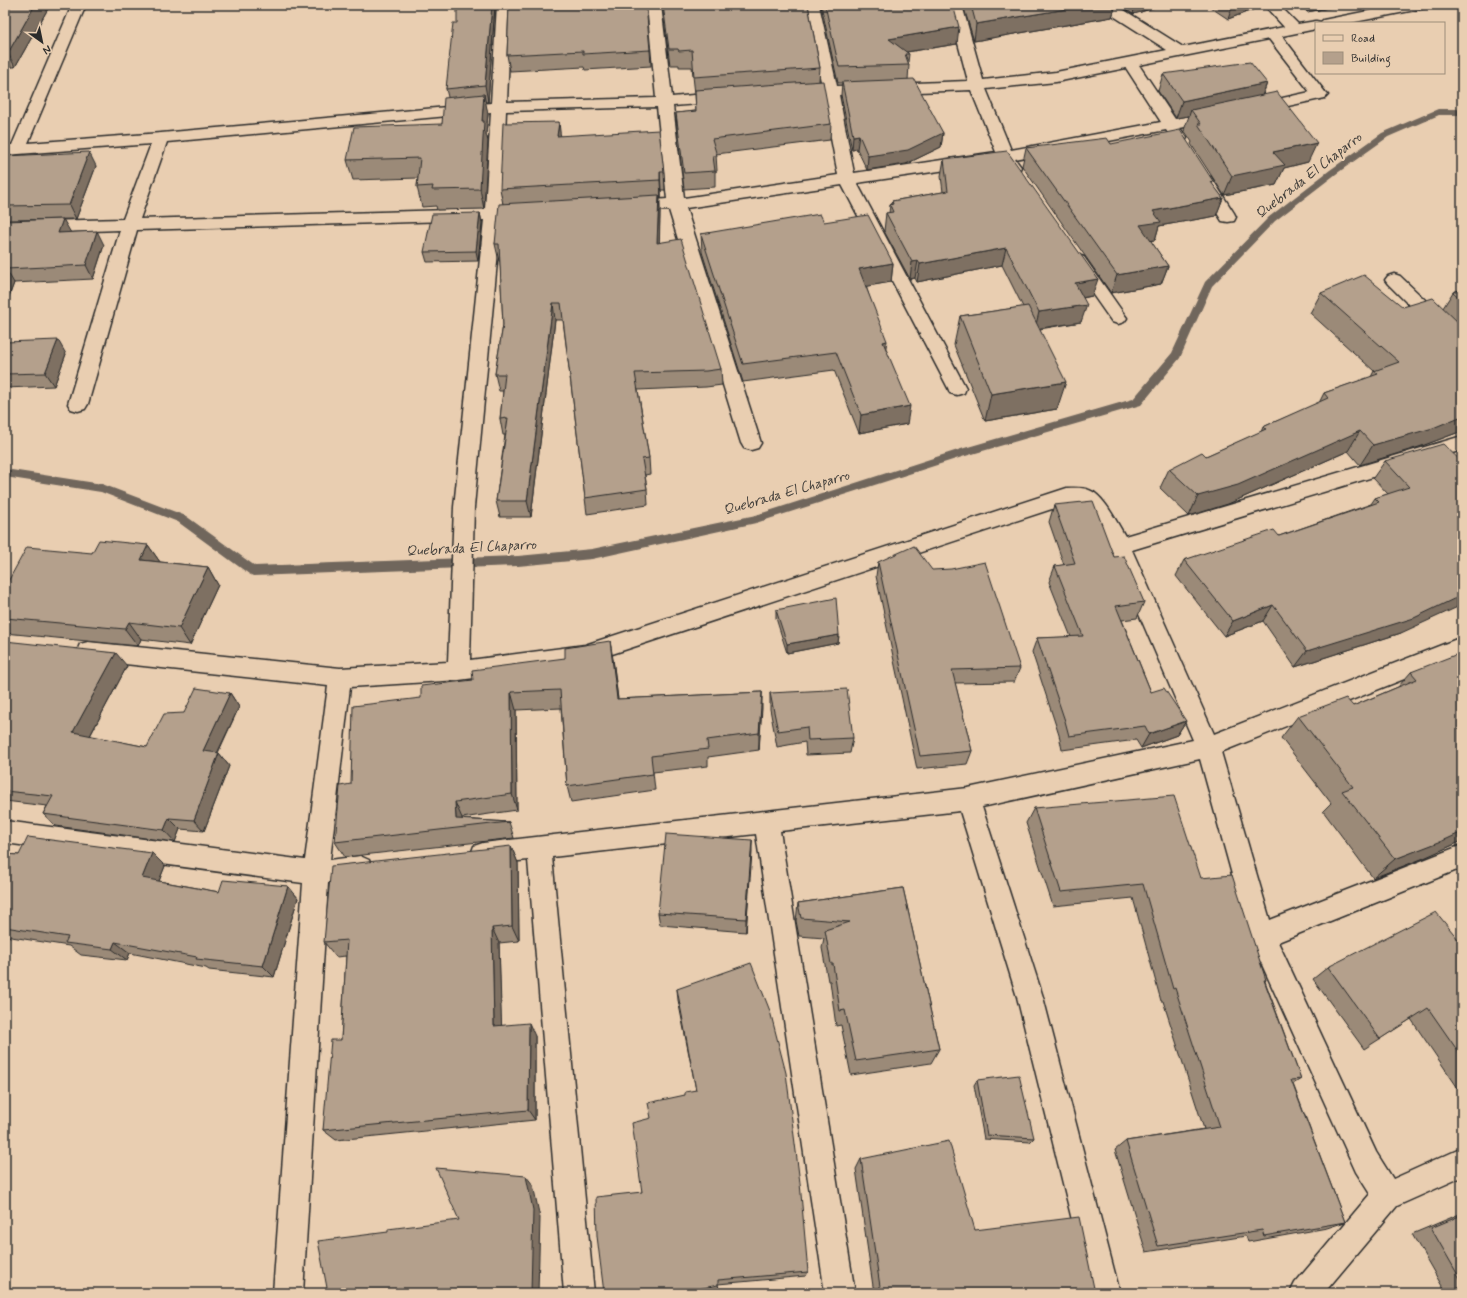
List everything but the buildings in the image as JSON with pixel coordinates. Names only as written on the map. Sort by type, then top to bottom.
[{"type":"street","points":[[78,5],[11,150],[161,138],[499,107],[664,102],[743,96]]},
{"type":"street","points":[[459,671],[464,507],[492,215],[504,5]]},
{"type":"street","points":[[654,5],[676,204],[750,443]]},
{"type":"street","points":[[812,5],[847,179],[957,388]]},
{"type":"street","points":[[955,5],[977,85],[1005,156],[1023,182]]},
{"type":"street","points":[[1106,5],[1180,52]]},
{"type":"street","points":[[1271,5],[1294,30]]},
{"type":"street","points":[[1333,22],[1419,5]]},
{"type":"street","points":[[783,93],[977,85],[1056,77],[1315,25]]},
{"type":"street","points":[[612,208],[676,204],[1005,156],[1171,126],[1320,95],[1273,34]]},
{"type":"street","points":[[1130,62],[1228,217]]},
{"type":"street","points":[[78,404],[130,224],[161,138]]},
{"type":"street","points":[[5,228],[492,215],[540,212]]},
{"type":"street","points":[[1068,247],[1118,318]]},
{"type":"street","points":[[1394,280],[1462,346]]},
{"type":"street","points":[[1120,546],[1462,443]]},
{"type":"street","points":[[67,649],[340,678],[459,671],[585,654],[1067,496],[1084,496],[1097,508],[1120,546],[1208,747],[1262,936],[1366,1162],[1387,1196]]},
{"type":"street","points":[[462,857],[968,800],[1208,747],[1462,646]]},
{"type":"street","points":[[288,1293],[316,873],[340,678]]},
{"type":"street","points":[[968,800],[1030,997],[1105,1293]]},
{"type":"street","points":[[766,822],[840,1293]]},
{"type":"street","points":[[5,832],[316,873],[378,866]]},
{"type":"street","points":[[539,848],[579,1293]]},
{"type":"street","points":[[1262,936],[1462,856]]},
{"type":"street","points":[[1305,1293],[1387,1196],[1421,1182],[1462,1162]]},
{"type":"waterway","name":"Quebrada El Chaparro","points":[[5,473],[102,488],[182,519],[253,571],[518,561],[592,554],[756,519],[961,453],[1137,402],[1176,355],[1208,284],[1272,219],[1333,172],[1385,135],[1438,112],[1462,112]]}]
